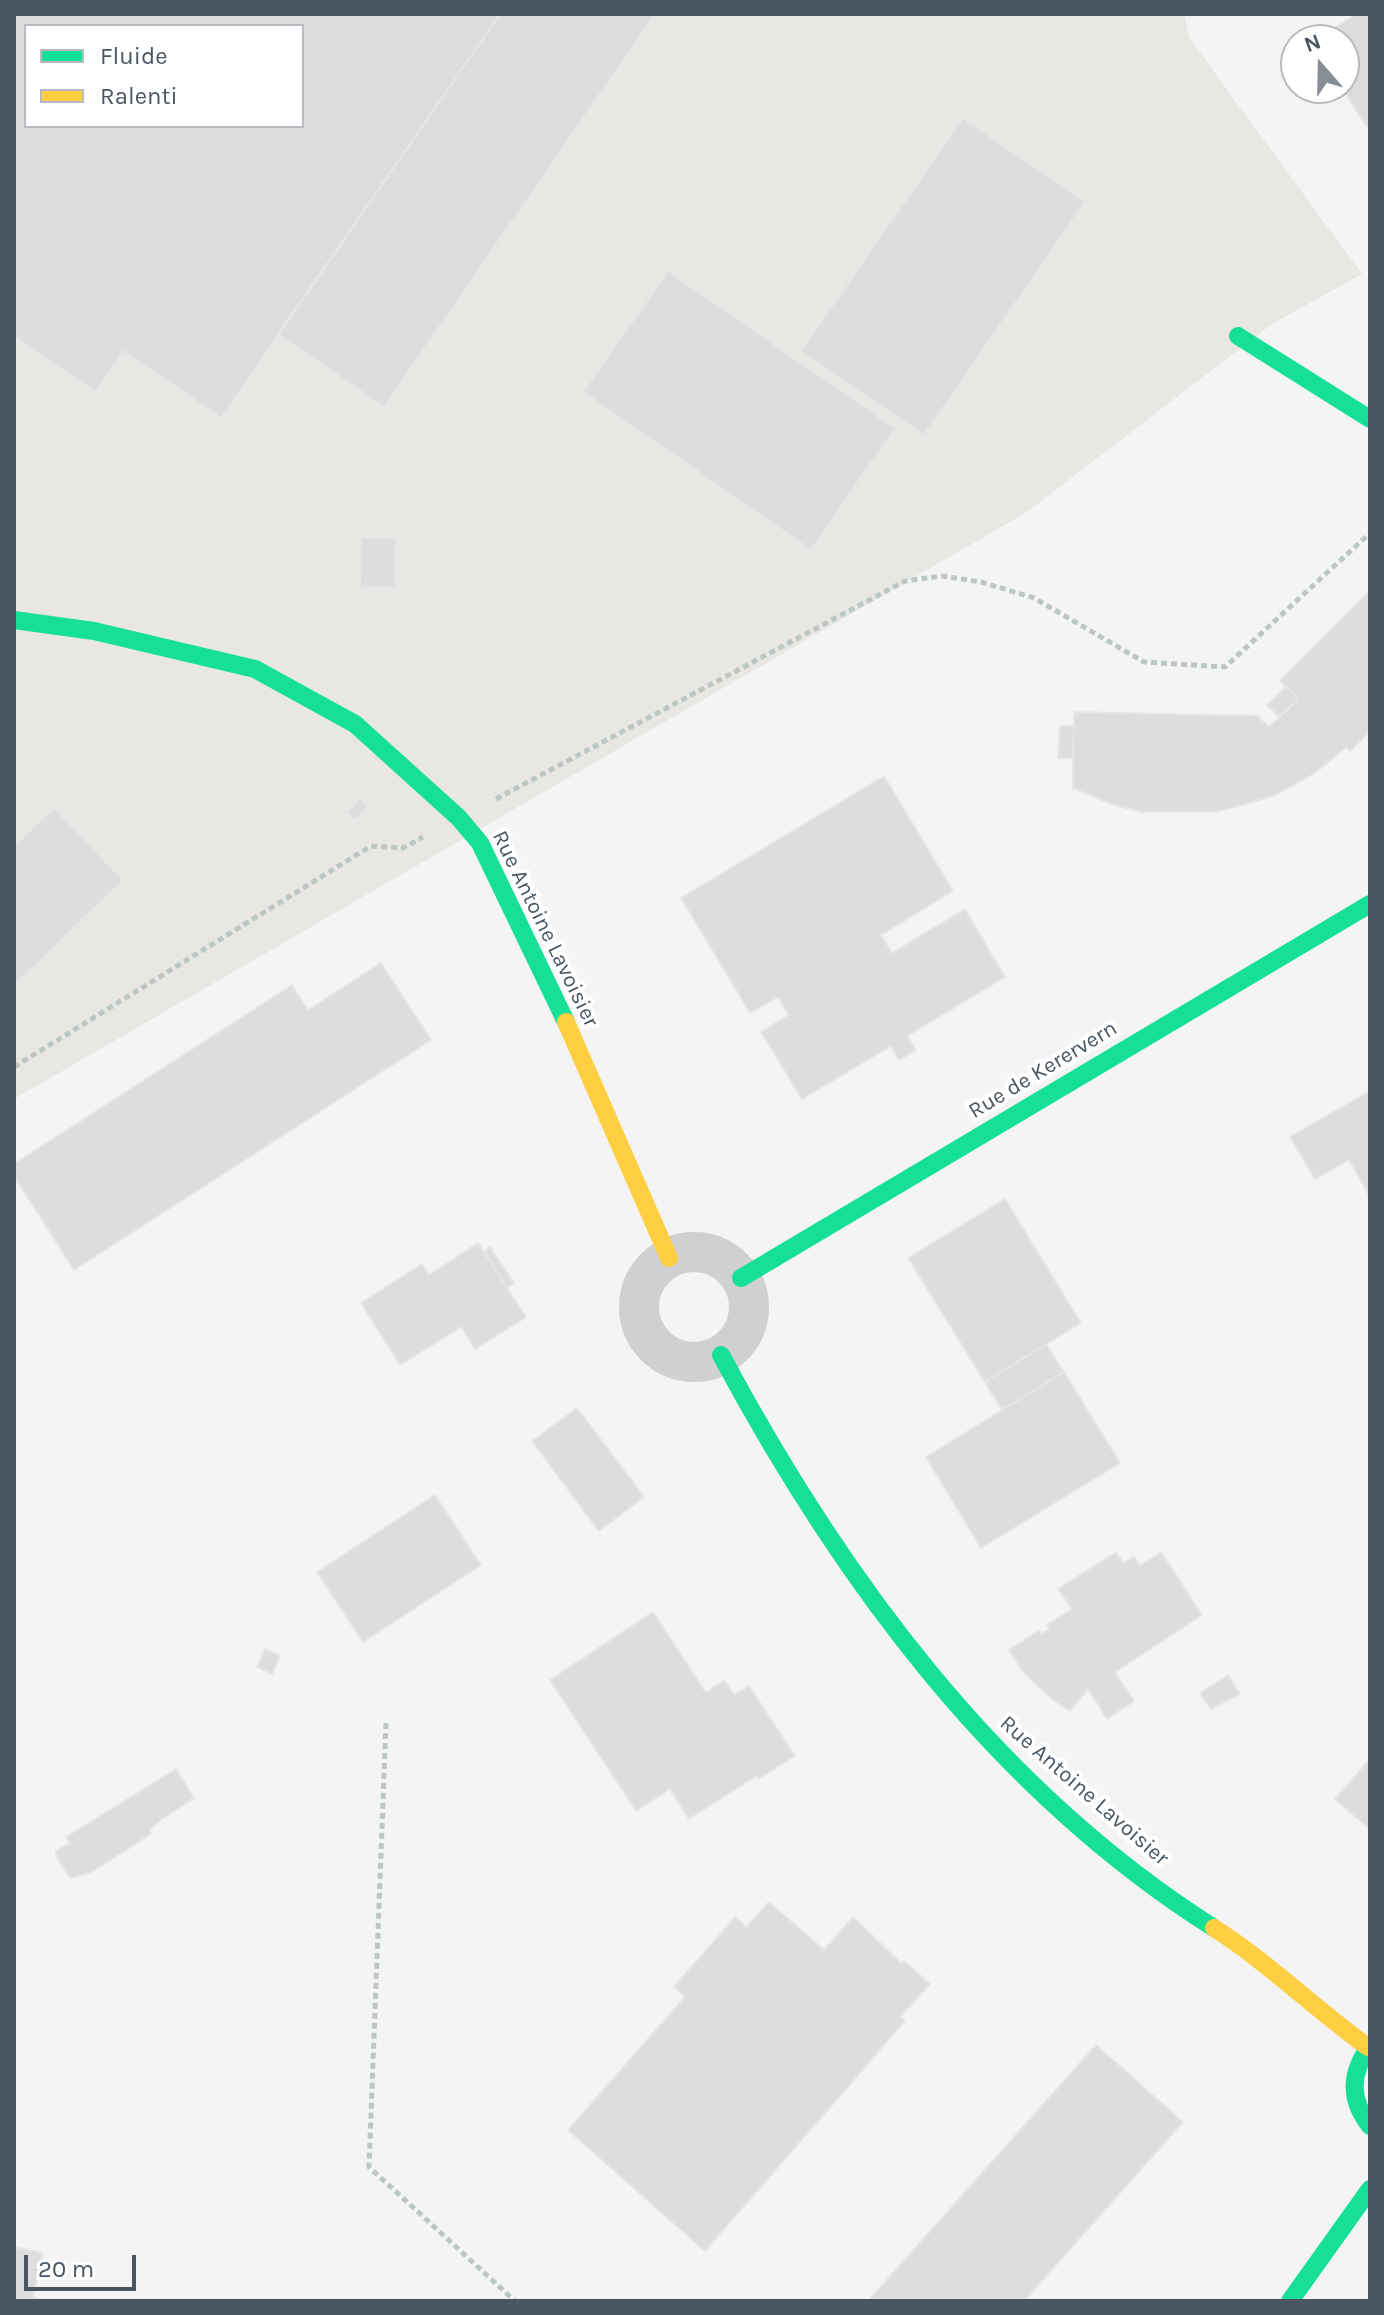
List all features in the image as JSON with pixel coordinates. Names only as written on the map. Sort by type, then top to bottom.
[{"type":"street","points":[[1238,336],[1370,419]]},
{"type":"street","name":"Rue Antoine Lavoisier","points":[[14,620],[94,631],[255,669],[355,724],[459,818],[480,843],[579,1050],[669,1258]]},
{"type":"street","name":"Rue de Kerervern","points":[[741,1278],[1370,904]]},
{"type":"street","points":[[701,1252],[717,1257],[741,1278],[748,1294],[749,1312],[745,1329],[736,1344],[721,1355],[705,1361],[670,1358],[645,1334],[639,1299],[655,1268],[669,1258],[701,1252]]},
{"type":"street","name":"Rue Antoine Lavoisier","points":[[721,1355],[750,1409],[853,1576],[920,1662],[1000,1755],[1185,1910],[1245,1948],[1325,2016],[1369,2046]]},
{"type":"street","points":[[1369,2046],[1357,2063],[1352,2094],[1358,2112],[1370,2126]]},
{"type":"street","points":[[1290,2301],[1370,2189]]},
{"type":"path","points":[[14,1067],[371,846],[403,848],[905,581],[942,576],[981,582],[1034,598],[1144,662],[1225,667],[1370,533]]},
{"type":"path","points":[[386,1723],[369,2167],[515,2301]]},
{"type":"shaded area","points":[[14,14],[1184,14],[1190,39],[1362,274],[1272,324],[1027,512],[14,1099]]},
{"type":"building","points":[[14,14],[500,14],[221,418],[124,351],[95,392],[14,336]]},
{"type":"building","points":[[500,14],[655,14],[384,407],[278,334]]},
{"type":"building","points":[[1356,14],[1370,14],[1370,132],[1352,104],[1360,104],[1360,24],[1341,24]]},
{"type":"building","points":[[963,118],[1085,202],[924,435],[801,351]]},
{"type":"building","points":[[668,271],[895,428],[811,550],[583,392]]},
{"type":"building","points":[[361,538],[396,538],[396,588],[360,588]]},
{"type":"building","points":[[1370,591],[1370,731],[1350,751],[1346,747],[1315,773],[1274,796],[1217,812],[1143,812],[1114,805],[1073,788],[1074,712],[1258,716],[1269,727],[1298,699],[1280,681]]},
{"type":"building","points":[[1286,687],[1298,699],[1279,717],[1267,705]]},
{"type":"building","points":[[1060,726],[1074,726],[1073,758],[1058,758]]},
{"type":"building","points":[[884,776],[953,891],[881,935],[892,953],[965,909],[1005,977],[907,1036],[916,1050],[899,1060],[891,1046],[802,1099],[761,1032],[789,1015],[778,997],[750,1013],[681,898]]},
{"type":"building","points":[[360,798],[368,806],[355,820],[346,813]]},
{"type":"building","points":[[54,808],[123,880],[14,986],[14,846]]},
{"type":"building","points":[[381,963],[431,1040],[74,1270],[14,1176],[14,1164],[292,985],[308,1010]]},
{"type":"building","points":[[1370,1091],[1370,1197],[1349,1160],[1315,1179],[1290,1137]]},
{"type":"building","points":[[1005,1199],[1081,1323],[985,1382],[908,1258]]},
{"type":"building","points":[[478,1243],[526,1317],[475,1349],[461,1327],[400,1365],[361,1303],[422,1264],[429,1275]]},
{"type":"building","points":[[490,1247],[514,1283],[507,1288],[484,1251]]},
{"type":"building","points":[[1046,1344],[1064,1372],[1002,1410],[985,1382]]},
{"type":"building","points":[[1064,1372],[1120,1463],[981,1548],[926,1457]]},
{"type":"building","points":[[577,1408],[644,1497],[599,1531],[532,1441]]},
{"type":"building","points":[[435,1495],[481,1565],[363,1642],[317,1572]]},
{"type":"building","points":[[1116,1552],[1123,1563],[1134,1557],[1140,1566],[1161,1552],[1202,1615],[1115,1672],[1134,1701],[1107,1719],[1088,1689],[1070,1711],[1053,1700],[1024,1673],[1009,1650],[1039,1630],[1042,1634],[1049,1629],[1047,1625],[1072,1609],[1058,1589]]},
{"type":"building","points":[[653,1612],[706,1693],[724,1680],[734,1695],[749,1686],[795,1756],[758,1779],[756,1776],[689,1819],[670,1789],[636,1811],[550,1680]]},
{"type":"building","points":[[265,1649],[280,1656],[272,1674],[257,1667]]},
{"type":"building","points":[[1228,1675],[1240,1694],[1211,1709],[1200,1693]]},
{"type":"building","points":[[1370,1759],[1370,1829],[1335,1799]]},
{"type":"building","points":[[176,1769],[194,1798],[162,1819],[149,1830],[151,1834],[90,1873],[70,1878],[56,1856],[56,1851],[70,1843],[66,1837]]},
{"type":"building","points":[[769,1902],[824,1950],[853,1917],[902,1964],[904,1961],[930,1984],[900,2017],[905,2021],[705,2251],[568,2130],[685,1997],[674,1987],[735,1917],[746,1927]]},
{"type":"building","points":[[1096,2045],[1183,2122],[1024,2301],[868,2301]]},
{"type":"building","points":[[14,2247],[43,2253],[33,2297],[45,2301],[14,2301]]},
{"type":"traffic: fast","points":[[1238,336],[1370,419]]},
{"type":"traffic: fast","points":[[14,620],[94,631],[255,669],[355,724],[459,818],[480,843],[566,1022]]},
{"type":"traffic: fast","points":[[741,1278],[1370,904]]},
{"type":"traffic: fast","points":[[721,1355],[818,1520],[872,1598],[931,1674],[994,1745],[1062,1812],[1135,1873],[1214,1928]]},
{"type":"traffic: fast","points":[[1370,2046],[1359,2066],[1355,2086],[1358,2106],[1370,2126]]},
{"type":"traffic: fast","points":[[1290,2301],[1370,2189]]},
{"type":"traffic: slow","points":[[566,1022],[669,1258]]},
{"type":"traffic: slow","points":[[1214,1928],[1368,2047]]}]
